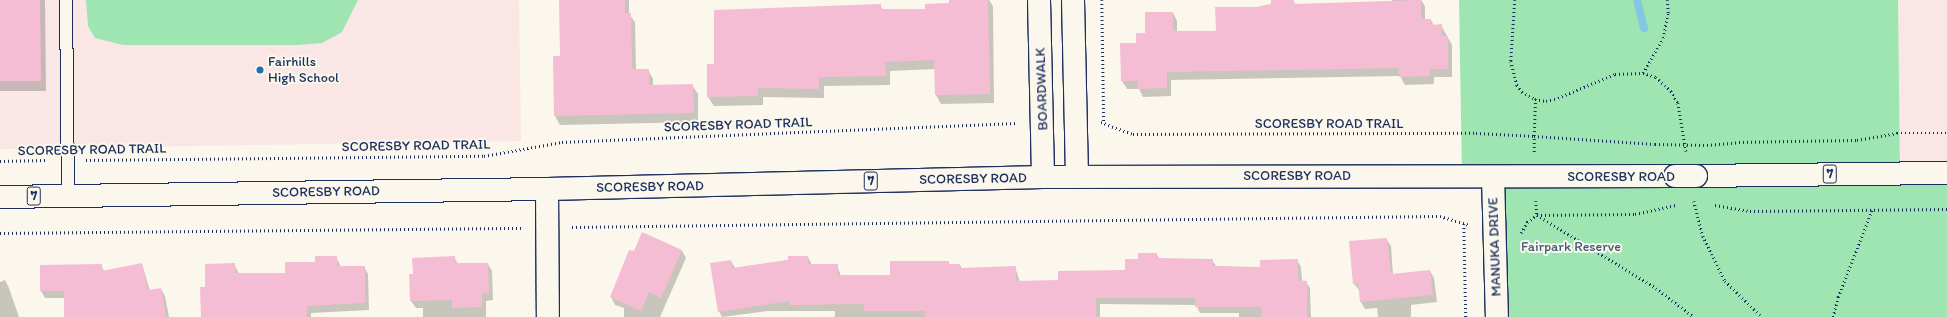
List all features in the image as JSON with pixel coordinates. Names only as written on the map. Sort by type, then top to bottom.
[{"type":"main road","name":"BOARDWALK","points":[[1039,0],[1043,177]]},
{"type":"main road","points":[[1073,0],[1077,177]]},
{"type":"main road","name":"SCORESBY ROAD","points":[[0,197],[547,189],[1043,177],[1493,177],[1947,173]]},
{"type":"main road","name":"MANUKA DRIVE","points":[[1493,177],[1497,317]]},
{"type":"main road","points":[[547,189],[548,317]]},
{"type":"lane","points":[[66,0],[68,196]]},
{"type":"path","points":[[1102,0],[1104,122]]},
{"type":"path","points":[[1515,0],[1511,61],[1513,74],[1522,92],[1535,99],[1546,100],[1558,98],[1615,74],[1643,73],[1656,77],[1671,91],[1681,114],[1684,138]]},
{"type":"path","points":[[1643,73],[1664,38],[1668,13],[1667,0]]},
{"type":"path","points":[[1534,149],[1535,99]]},
{"type":"path","name":"SCORESBY ROAD TRAIL","points":[[1097,122],[1104,122],[1133,134],[1476,133],[1655,144],[1707,145],[1739,142],[1857,140],[1897,133],[1947,132]]},
{"type":"path","name":"SCORESBY ROAD TRAIL","points":[[0,161],[484,156],[562,142],[1023,123]]},
{"type":"path","points":[[1526,222],[1537,215],[1635,214],[1676,205]]},
{"type":"path","points":[[1715,205],[1750,211],[1947,209]]},
{"type":"path","points":[[1536,207],[1537,215]]},
{"type":"path","points":[[1696,210],[1703,236],[1725,282],[1762,317]]},
{"type":"path","points":[[1833,317],[1838,297],[1872,210]]},
{"type":"path","points":[[1537,215],[1656,288],[1694,317]]},
{"type":"path","points":[[574,227],[1440,216],[1464,224],[1466,317]]},
{"type":"path","points":[[0,233],[521,228]]},
{"type":"shaded area","name":"Fairhills High School","points":[[0,0],[519,0],[521,141],[0,149]]},
{"type":"shaded area","points":[[1898,0],[1947,0],[1947,173],[1900,174]]},
{"type":"green space","points":[[86,0],[358,0],[342,32],[322,43],[298,45],[123,45],[95,38],[88,26]]},
{"type":"green space","name":"Fairpark Reserve","points":[[1459,0],[1898,0],[1900,173],[1947,173],[1947,317],[1497,317],[1493,177],[1462,176]]},
{"type":"building","points":[[0,0],[40,0],[41,81],[0,81]]},
{"type":"building","points":[[559,0],[625,0],[625,13],[631,13],[632,69],[649,69],[649,85],[693,84],[694,113],[554,116],[553,56],[560,56]]},
{"type":"building","points":[[949,0],[988,0],[990,94],[935,95],[934,60],[885,62],[886,76],[819,77],[819,89],[758,88],[758,96],[707,97],[707,64],[714,64],[714,10],[881,4],[881,9],[925,9],[925,4],[949,3]]},
{"type":"building","points":[[1271,0],[1294,0],[1294,4],[1421,0],[1421,19],[1431,19],[1431,25],[1442,24],[1442,36],[1448,36],[1448,69],[1429,69],[1430,76],[1399,77],[1399,68],[1167,72],[1167,88],[1138,89],[1138,81],[1121,81],[1120,43],[1136,43],[1136,33],[1145,33],[1145,12],[1173,12],[1173,31],[1216,31],[1215,7],[1256,7],[1271,4]]},
{"type":"building","points":[[642,232],[682,250],[661,298],[649,292],[641,311],[610,297],[629,250],[634,251]]},
{"type":"building","points":[[1387,238],[1391,274],[1430,270],[1433,295],[1360,302],[1358,283],[1353,284],[1349,241]]},
{"type":"building","points":[[1138,253],[1157,253],[1157,258],[1213,259],[1213,266],[1260,267],[1260,260],[1298,259],[1298,280],[1307,281],[1307,317],[1261,317],[1261,307],[1195,307],[1195,298],[1096,298],[1096,317],[925,317],[924,311],[864,311],[864,304],[789,305],[789,301],[718,312],[710,263],[731,260],[732,268],[788,260],[788,256],[808,256],[808,264],[838,264],[838,275],[890,275],[890,261],[949,261],[949,264],[960,264],[960,268],[1016,266],[1016,281],[1058,280],[1058,271],[1125,270],[1125,259],[1138,259]]},
{"type":"building","points":[[315,256],[337,256],[337,266],[365,266],[365,303],[307,306],[307,317],[201,317],[200,287],[205,287],[205,264],[235,263],[235,273],[285,273],[285,262],[315,262]]},
{"type":"building","points":[[455,256],[455,263],[488,263],[489,293],[482,294],[482,307],[452,308],[452,300],[410,301],[409,274],[413,274],[412,258]]},
{"type":"building","points":[[142,263],[148,290],[161,288],[166,317],[64,317],[64,291],[40,291],[40,265],[102,264],[102,271]]},
{"type":"waterway","points":[[1637,0],[1644,28]]},
{"type":"place","name":"Fairhills High School","points":[[260,70]]}]
